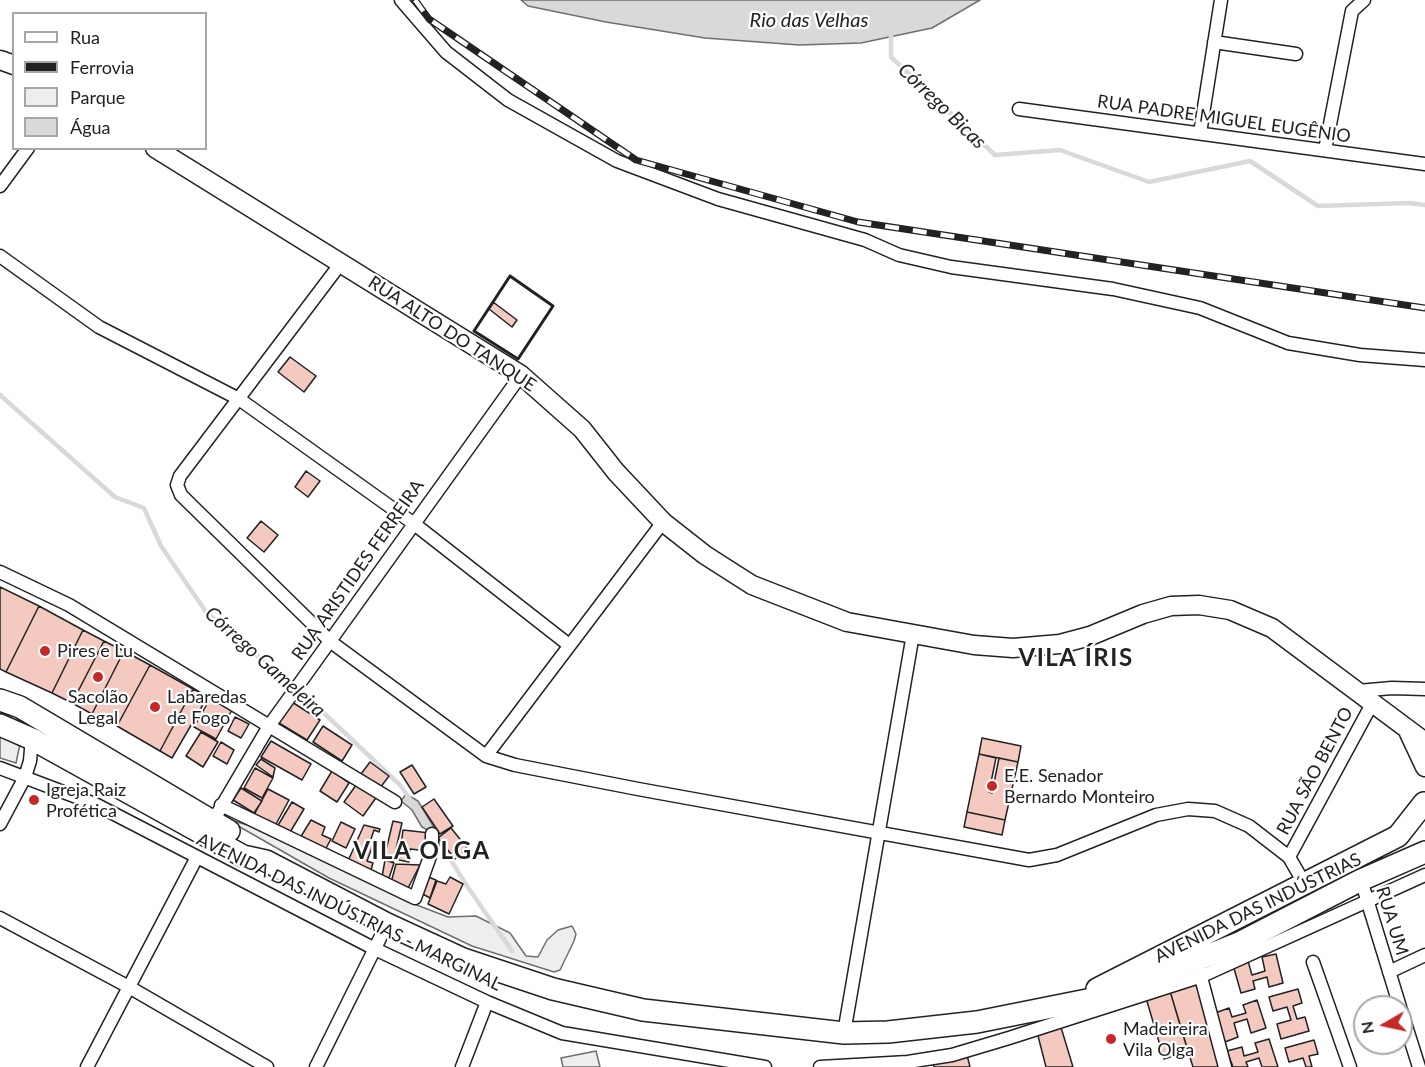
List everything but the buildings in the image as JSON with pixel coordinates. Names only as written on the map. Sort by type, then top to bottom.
[{"type":"highway","name":"AVENIDA DAS INDÚSTRIAS","points":[[0,700],[20,706],[217,813],[266,861]]},
{"type":"highway","name":"AVENIDA DAS INDÚSTRIAS","points":[[0,725],[32,739],[243,855],[266,861],[387,924],[464,959],[564,991],[643,1010],[844,1033],[888,1032],[977,1022],[1083,1007],[1108,1001],[1199,969],[1239,943],[1361,880],[1425,852]]},
{"type":"highway","name":"AVENIDA DAS INDÚSTRIAS","points":[[1083,1007],[1104,985],[1304,883],[1357,859],[1398,836],[1425,809]]},
{"type":"main road","name":"RUA ALTO DO TANQUE","points":[[158,150],[521,375],[582,429],[616,472],[663,522],[705,555],[752,585],[847,622],[974,645],[1013,648],[1060,644],[1090,636],[1171,606],[1198,605],[1230,610],[1272,628],[1425,742]]},
{"type":"main road","name":"RUA ALTO DO TANQUE","points":[[1409,732],[1425,767]]},
{"type":"street","points":[[401,0],[446,52],[508,100],[617,161],[718,199],[865,240],[899,255],[951,267],[1113,289],[1200,308],[1288,342],[1360,355],[1425,360]]},
{"type":"street","points":[[1200,134],[1221,0]]},
{"type":"street","points":[[1325,150],[1352,11],[1364,0]]},
{"type":"street","points":[[1214,42],[1296,54]]},
{"type":"street","name":"RUA PADRE MIGUEL EUGÊNIO","points":[[1019,109],[1425,164]]},
{"type":"street","points":[[0,186],[27,150]]},
{"type":"street","points":[[0,256],[99,327],[239,399],[413,523],[569,645]]},
{"type":"street","points":[[341,263],[180,476],[177,485],[181,495],[331,642],[486,756],[515,765],[638,789],[1029,860],[1057,855],[1156,815],[1188,809],[1215,811],[1249,826],[1289,857],[1304,883]]},
{"type":"street","name":"RUA ARISTIDES FERREIRA","points":[[217,813],[269,726],[521,375]]},
{"type":"street","points":[[486,756],[663,522]]},
{"type":"street","points":[[0,572],[69,605],[395,802]]},
{"type":"street","points":[[844,1033],[913,634]]},
{"type":"street","name":"RUA SÃO BENTO","points":[[1358,691],[1392,688],[1425,689]]},
{"type":"street","name":"RUA SÃO BENTO","points":[[1289,857],[1373,702]]},
{"type":"street","points":[[0,824],[25,777],[30,761],[37,716]]},
{"type":"street","name":"AVENIDA DAS INDÚSTRIAS - MARGINAL","points":[[0,768],[95,804],[375,949],[487,1002],[562,1033],[765,1067]]},
{"type":"street","points":[[217,813],[416,898],[432,851],[432,834]]},
{"type":"street","points":[[87,1067],[197,857]]},
{"type":"street","points":[[1199,969],[1367,903],[1425,875]]},
{"type":"street","name":"RUA UM","points":[[1361,880],[1397,995]]},
{"type":"street","points":[[0,918],[129,987],[267,1067]]},
{"type":"street","points":[[316,1067],[387,924]]},
{"type":"street","points":[[1189,941],[1199,969],[1225,1067]]},
{"type":"street","points":[[1389,972],[1425,956]]},
{"type":"street","points":[[1313,962],[1350,1067]]},
{"type":"street","points":[[462,1067],[487,1002]]},
{"type":"street","points":[[820,1067],[908,1062],[952,1055],[1083,1007]]},
{"type":"street","name":"RUA UM","points":[[1413,1047],[1419,1067]]},
{"type":"green space","points":[[0,731],[21,739],[16,763],[0,758]]},
{"type":"green space","points":[[226,819],[248,825],[414,904],[448,917],[476,916],[510,933],[526,956],[538,957],[547,940],[558,930],[572,926],[576,934],[574,941],[560,970],[554,972],[472,946],[329,878]]},
{"type":"green space","points":[[596,1051],[600,1067],[563,1067],[561,1058]]},
{"type":"water","name":"Rio das Velhas","points":[[521,0],[980,0],[932,28],[861,43],[799,45],[705,38],[606,22],[528,6]]},
{"type":"water","points":[[406,794],[418,801],[435,829],[431,832],[422,827],[412,810],[401,801]]},
{"type":"waterway","name":"Córrego Bicas","points":[[891,30],[891,57],[995,155],[1060,150],[1149,182],[1250,161],[1318,206],[1409,203],[1425,205]]},
{"type":"waterway","name":"Córrego Gameleira","points":[[0,395],[115,497],[144,508],[161,546],[206,612],[310,700],[400,785],[410,799]]},
{"type":"waterway","name":"Córrego Gameleira","points":[[436,836],[512,951]]},
{"type":"railway","points":[[415,0],[429,19],[636,160],[858,222],[1425,308]]},
{"type":"wall","points":[[510,276],[553,306],[518,359],[474,331],[510,276]]},
{"type":"place","name":"Pires e Lu","points":[[45,651]]},
{"type":"place","name":"Sacolão Legal","points":[[98,677]]},
{"type":"place","name":"Labaredas de Fogo","points":[[155,707]]},
{"type":"place","name":"E.E. Senador Bernardo Monteiro","points":[[992,786]]},
{"type":"place","name":"Igreja Raiz Profética","points":[[34,800]]},
{"type":"place","name":"Madeireira Vila Olga","points":[[1111,1039]]},
{"type":"district","name":"VILA ÍRIS","points":[[1076,658]]},
{"type":"district","name":"VILA OLGA","points":[[422,851]]}]
